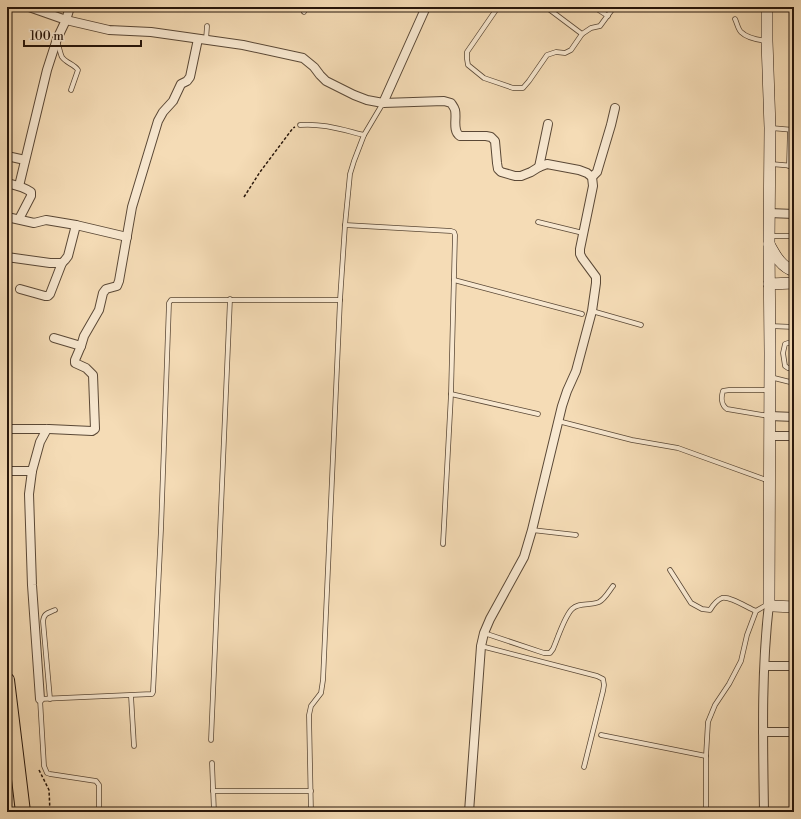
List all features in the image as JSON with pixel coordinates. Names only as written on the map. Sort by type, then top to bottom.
[{"type":"highway","points":[[7,680],[23,812]]},
{"type":"main road","points":[[767,7],[770,128],[769,604],[773,606],[794,607]]},
{"type":"main road","points":[[769,240],[776,256],[783,265],[794,272]]},
{"type":"main road","points":[[769,272],[794,272]]},
{"type":"main road","points":[[769,284],[794,283]]},
{"type":"street","points":[[29,7],[66,20],[109,30],[151,32],[243,45],[303,58],[314,67],[326,81],[367,100],[383,103],[444,101],[452,104],[455,110],[456,131],[460,136],[486,136],[493,138],[496,144],[496,163],[501,172],[521,176],[547,164],[579,170],[592,177],[593,186],[580,249],[580,254],[596,277],[592,311],[576,371],[567,391],[558,421],[532,530],[524,557],[490,619],[484,633],[481,646],[469,812]]},
{"type":"street","points":[[19,186],[47,70],[57,39],[70,7]]},
{"type":"street","points":[[383,103],[426,7]]},
{"type":"street","points":[[12,428],[92,431],[95,429],[93,375],[86,368],[75,363],[75,360],[84,336],[99,310],[103,292],[117,286],[119,282],[132,207],[158,121],[163,112],[173,101],[181,84],[187,81],[190,77],[198,39]]},
{"type":"street","points":[[592,177],[597,172],[615,108]]},
{"type":"street","points":[[540,167],[548,124]]},
{"type":"street","points":[[7,156],[25,160]]},
{"type":"street","points":[[7,183],[28,189],[31,192],[31,196],[19,219]]},
{"type":"street","points":[[769,213],[794,214]]},
{"type":"street","points":[[7,217],[34,223],[46,220],[127,236]]},
{"type":"street","points":[[20,289],[45,296],[50,294],[62,263],[68,256],[76,225]]},
{"type":"street","points":[[7,257],[50,263],[62,263]]},
{"type":"street","points":[[54,338],[81,346]]},
{"type":"street","points":[[770,416],[794,417]]},
{"type":"street","points":[[40,699],[32,585],[29,494],[32,471],[40,442],[47,429]]},
{"type":"street","points":[[770,436],[794,436]]},
{"type":"street","points":[[7,471],[32,471]]},
{"type":"street","points":[[764,812],[764,666],[769,604]]},
{"type":"street","points":[[764,666],[794,666]]},
{"type":"street","points":[[763,732],[794,732]]},
{"type":"lane","points":[[304,12],[306,7]]},
{"type":"lane","points":[[498,7],[467,52],[467,60],[468,65],[484,78],[513,88],[523,88],[547,55],[556,52],[565,53],[571,50],[582,34],[591,28],[600,26],[614,7]]},
{"type":"lane","points":[[546,7],[582,34]]},
{"type":"lane","points":[[594,7],[608,16]]},
{"type":"lane","points":[[735,19],[741,33],[756,39],[767,41]]},
{"type":"lane","points":[[206,40],[207,26]]},
{"type":"lane","points":[[57,39],[64,59],[78,70],[71,90]]},
{"type":"lane","points":[[311,812],[308,715],[311,706],[321,693],[323,680],[340,300],[350,174],[364,135],[383,103]]},
{"type":"lane","points":[[300,125],[307,124],[329,126],[364,135]]},
{"type":"lane","points":[[770,128],[792,130],[789,166]]},
{"type":"lane","points":[[770,164],[794,166]]},
{"type":"lane","points":[[538,222],[583,233]]},
{"type":"lane","points":[[345,225],[443,230],[454,232],[455,235],[451,394],[443,544]]},
{"type":"lane","points":[[769,240],[794,236]]},
{"type":"lane","points":[[454,280],[582,314]]},
{"type":"lane","points":[[211,740],[230,299]]},
{"type":"lane","points":[[99,812],[99,785],[96,781],[47,773],[44,766],[40,699],[131,696],[152,694],[154,692],[169,303],[171,300],[340,300]]},
{"type":"lane","points":[[592,311],[641,325]]},
{"type":"lane","points":[[770,326],[794,327],[794,311]]},
{"type":"lane","points":[[794,341],[785,344],[783,353],[785,366],[794,369]]},
{"type":"lane","points":[[770,353],[783,353]]},
{"type":"lane","points":[[770,377],[794,383]]},
{"type":"lane","points":[[770,390],[723,391],[722,402],[726,409],[770,416]]},
{"type":"lane","points":[[451,394],[538,414]]},
{"type":"lane","points":[[558,421],[632,440],[678,448],[769,481]]},
{"type":"lane","points":[[532,530],[576,535]]},
{"type":"lane","points":[[670,570],[691,603],[702,609],[710,610],[721,598],[727,598],[756,611]]},
{"type":"lane","points":[[484,633],[544,653],[550,653],[572,609],[577,606],[600,601],[613,586]]},
{"type":"lane","points":[[706,812],[706,756],[708,722],[715,705],[730,684],[741,661],[747,635],[756,611],[769,604]]},
{"type":"lane","points":[[50,699],[43,621],[46,614],[55,610]]},
{"type":"lane","points":[[481,646],[597,676],[602,679],[604,685],[603,691],[584,767]]},
{"type":"lane","points":[[131,696],[134,746]]},
{"type":"lane","points":[[601,735],[706,756]]},
{"type":"lane","points":[[212,763],[214,812]]},
{"type":"lane","points":[[213,791],[311,790]]},
{"type":"path","points":[[244,197],[260,172],[293,128],[300,125]]}]
